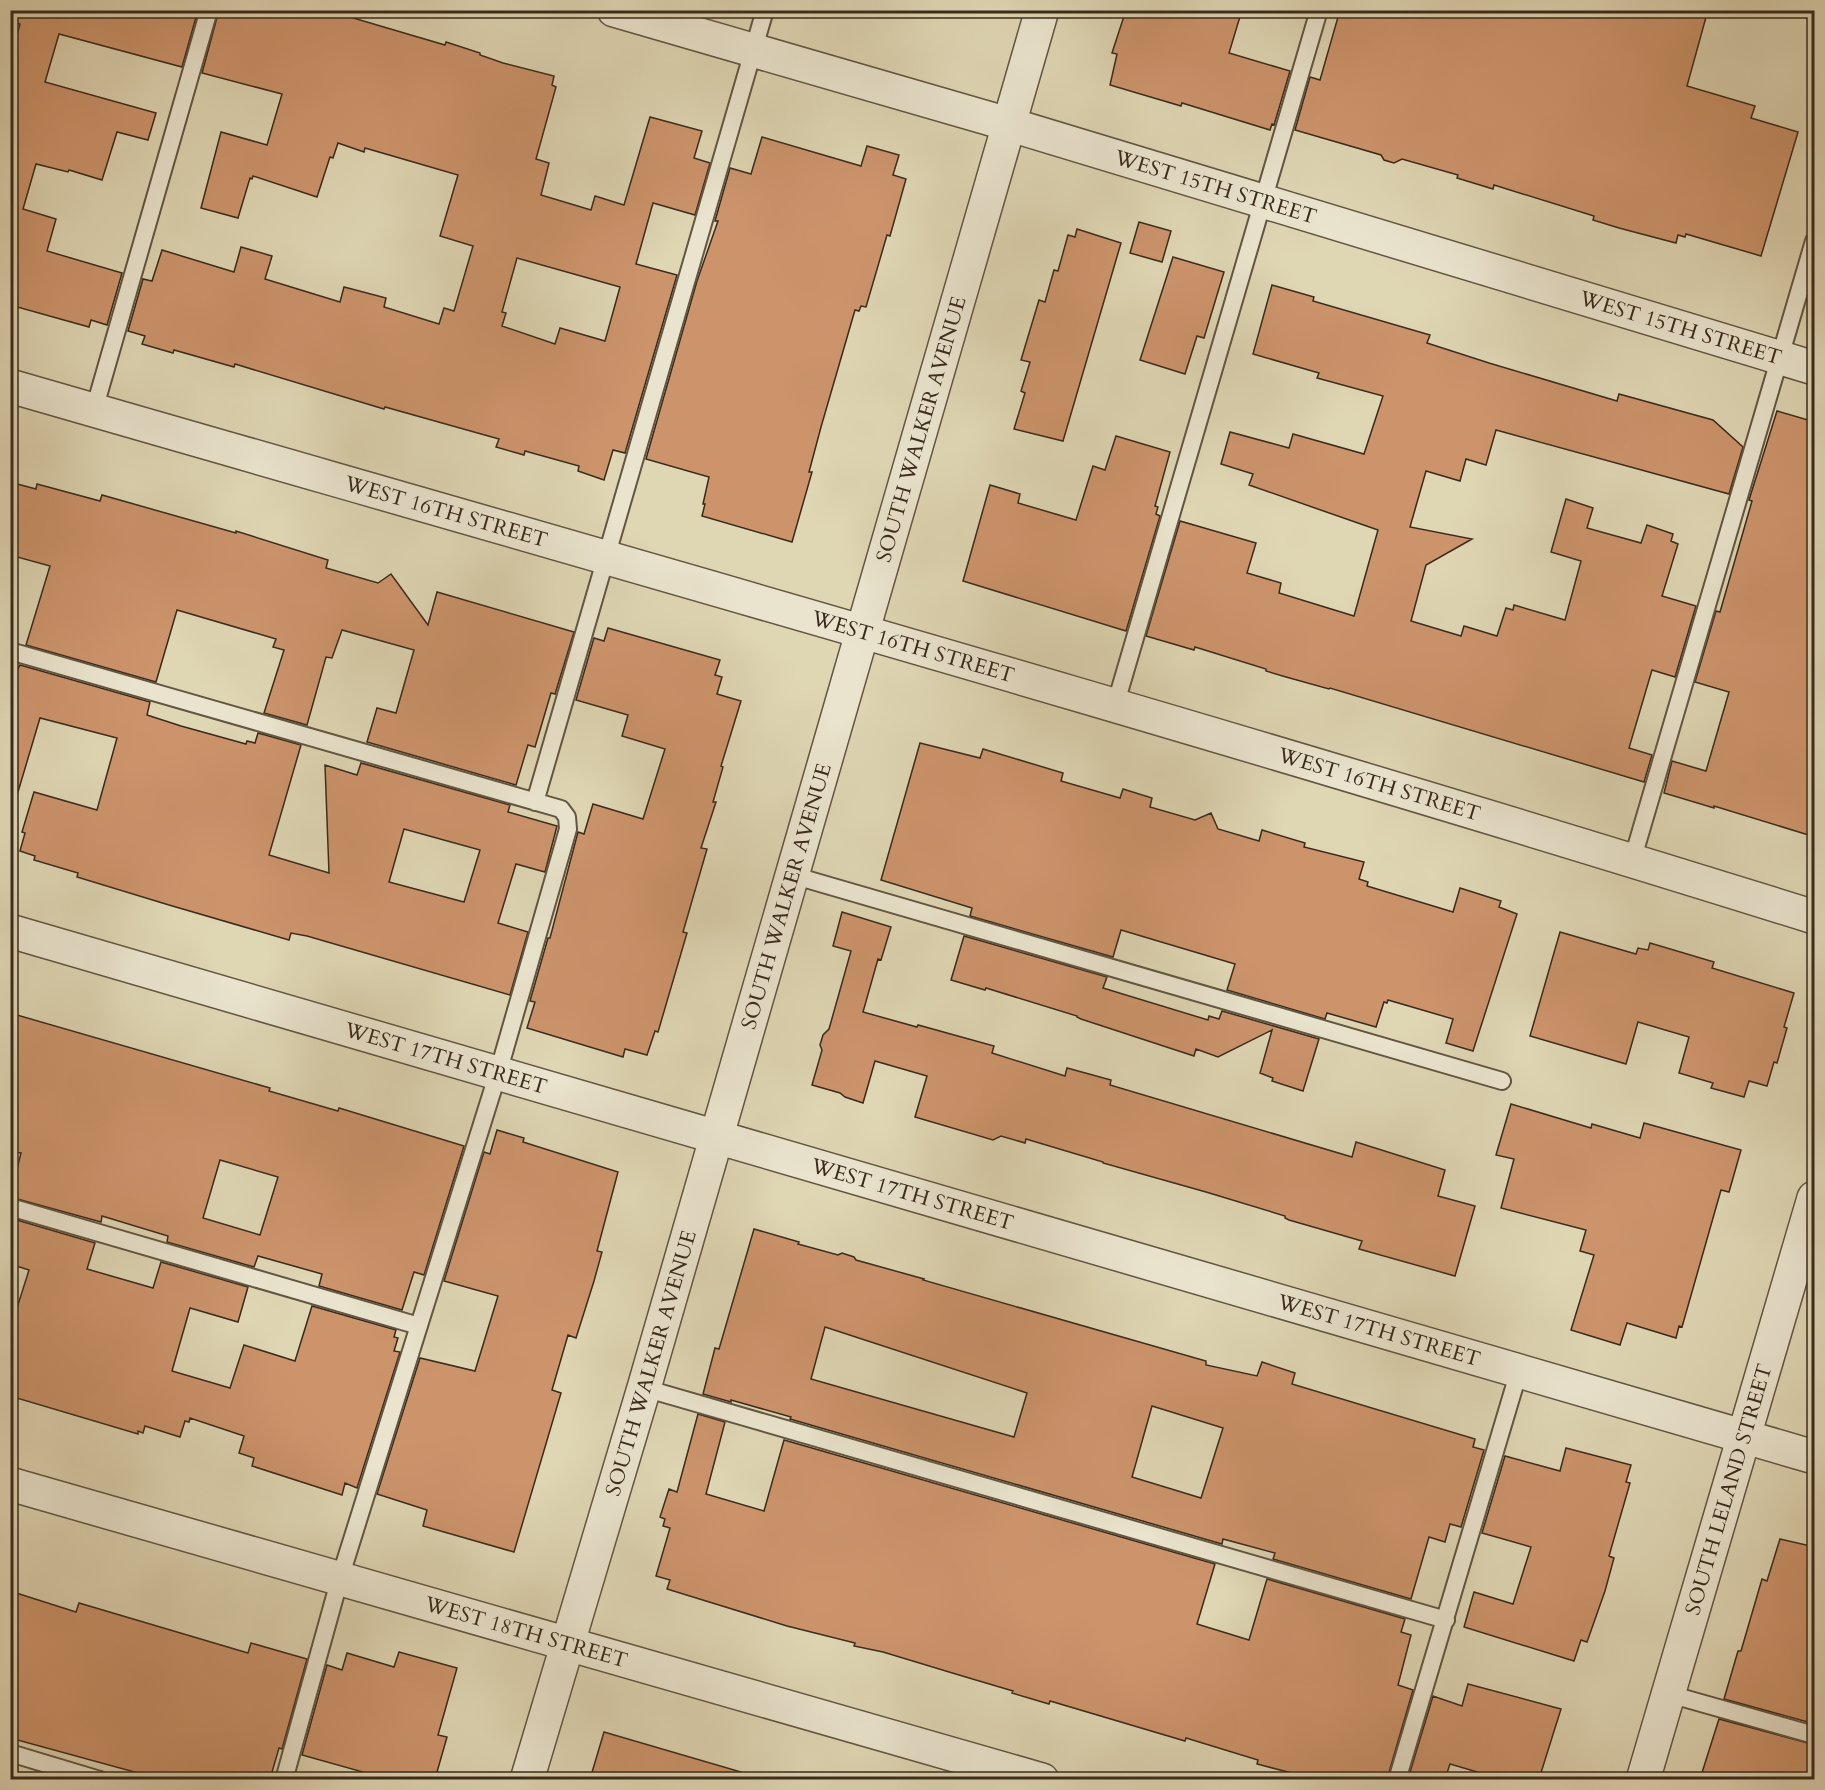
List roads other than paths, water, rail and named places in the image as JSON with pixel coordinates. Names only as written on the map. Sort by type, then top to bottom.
[{"type":"street","name":"WEST 15TH STREET","points":[[614,10],[1008,124],[1815,368]]},
{"type":"street","name":"SOUTH WALKER AVENUE","points":[[526,1779],[644,1388],[1042,10]]},
{"type":"street","name":"WEST 16TH STREET","points":[[10,386],[862,631],[1815,917]]},
{"type":"street","name":"WEST 17TH STREET","points":[[10,931],[1815,1457]]},
{"type":"street","name":"SOUTH LELAND STREET","points":[[1643,1779],[1815,1198]]},
{"type":"street","name":"WEST 18TH STREET","points":[[10,1484],[1042,1779]]},
{"type":"lane","points":[[94,410],[209,10]]},
{"type":"lane","points":[[535,802],[765,10]]},
{"type":"lane","points":[[1115,706],[1319,10]]},
{"type":"lane","points":[[1632,861],[1815,241]]},
{"type":"lane","points":[[10,651],[561,809],[567,817],[567,829],[498,1073],[340,1578],[284,1779]]},
{"type":"lane","points":[[792,875],[1502,1081]]},
{"type":"lane","points":[[10,1207],[418,1326]]},
{"type":"lane","points":[[1397,1779],[1519,1371]]},
{"type":"lane","points":[[644,1388],[1446,1620]]},
{"type":"lane","points":[[1669,1694],[1815,1735]]},
{"type":"lane","points":[[10,1753],[100,1779]]}]
